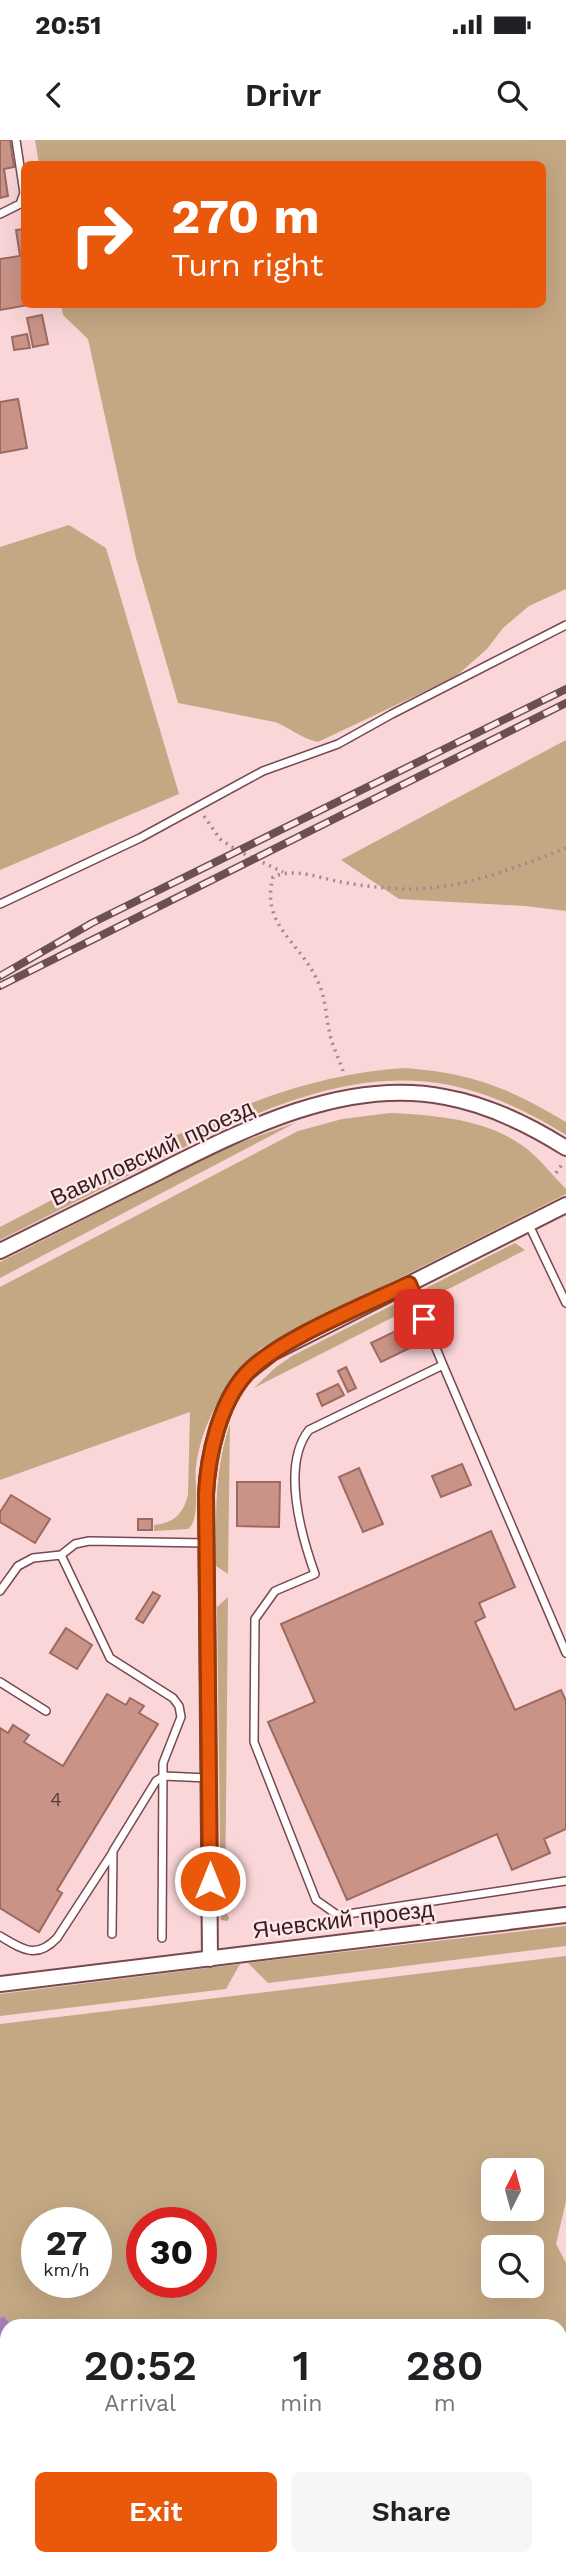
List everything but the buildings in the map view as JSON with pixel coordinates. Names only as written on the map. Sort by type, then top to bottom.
[{"type":"street","name":"Вавиловский проезд","points":[[0,1251],[226,1138],[323,1104],[368,1095],[443,1096],[488,1108],[533,1128],[566,1148]]},
{"type":"street","points":[[211,1959],[206,1543],[208,1461],[220,1423],[246,1375],[272,1353],[566,1205]]},
{"type":"street","name":"Ячевский проезд","points":[[0,1984],[566,1915]]},
{"type":"lane","points":[[16,140],[21,178]]},
{"type":"lane","points":[[0,214],[20,204],[21,200]]},
{"type":"lane","points":[[0,904],[140,838],[263,771],[338,744],[392,713],[566,625]]},
{"type":"lane","points":[[529,1225],[566,1303]]},
{"type":"lane","points":[[409,1284],[566,1653]]},
{"type":"lane","points":[[443,1365],[318,1423],[302,1438],[298,1448],[296,1512],[314,1574],[275,1591],[255,1619],[254,1742],[316,1900],[335,1914],[566,1881]]},
{"type":"lane","points":[[0,1591],[18,1566],[33,1558],[61,1555],[75,1544],[89,1541],[206,1543]]},
{"type":"lane","points":[[61,1555],[110,1658],[173,1698],[179,1706],[181,1717],[165,1751],[163,1763],[162,1938]]},
{"type":"lane","points":[[0,1682],[46,1711]]},
{"type":"lane","points":[[0,1936],[28,1951],[48,1947],[57,1938],[156,1781],[164,1776],[209,1778]]},
{"type":"lane","points":[[112,1934],[113,1851]]},
{"type":"path","points":[[197,807],[220,839],[238,851],[283,872],[340,882],[413,889],[445,886],[566,848]]},
{"type":"path","points":[[283,872],[273,877],[269,892],[273,914],[280,929],[312,969],[320,985],[330,1037],[343,1071]]},
{"type":"path","points":[[556,1173],[566,1159]]},
{"type":"shaded area","points":[[35,140],[566,140],[566,589],[529,606],[503,628],[487,649],[455,677],[318,742],[275,722],[178,703],[136,558],[88,339],[63,315],[62,308],[546,308],[546,161],[38,161]]},
{"type":"shaded area","points":[[69,525],[106,548],[179,794],[0,870],[0,547]]},
{"type":"shaded area","points":[[566,740],[566,911],[399,899],[341,860]]},
{"type":"shaded area","points":[[405,1068],[470,1078],[508,1091],[566,1122],[566,1135],[508,1104],[444,1084],[405,1081],[366,1083],[328,1090],[290,1101],[217,1132],[0,1240],[0,1227],[196,1126],[298,1087],[351,1074]]},
{"type":"shaded area","points":[[390,1113],[459,1120],[493,1130],[529,1150],[566,1189],[566,1194],[261,1348],[227,1388],[204,1432],[196,1466],[194,1518],[188,1529],[154,1531],[154,1525],[172,1520],[186,1502],[190,1412],[0,1480],[0,1287],[298,1131],[342,1119]]},
{"type":"shaded area","points":[[297,1122],[0,1278],[0,1262],[230,1146]]},
{"type":"shaded area","points":[[515,1243],[525,1250],[254,1388],[292,1356]]},
{"type":"shaded area","points":[[230,1424],[228,1574],[216,1566],[216,1530],[221,1459]]},
{"type":"shaded area","points":[[228,1597],[225,1912],[229,1917],[228,1921],[221,1920],[217,1607]]},
{"type":"shaded area","points":[[566,1926],[566,1946],[268,1983],[248,1963]]},
{"type":"shaded area","points":[[566,1956],[566,2201],[556,2244],[566,2263],[566,2319],[6,2319],[4,2316],[0,2318],[0,2024]]},
{"type":"shaded area","points":[[240,1964],[226,1989],[0,2016],[0,1994]]},
{"type":"railway","points":[[0,976],[92,923],[566,689]]},
{"type":"railway","points":[[0,986],[566,703]]},
{"type":"route","points":[[210,1881],[206,1494],[208,1461],[220,1423],[246,1375],[272,1353],[306,1334],[409,1284],[424,1319]]}]
